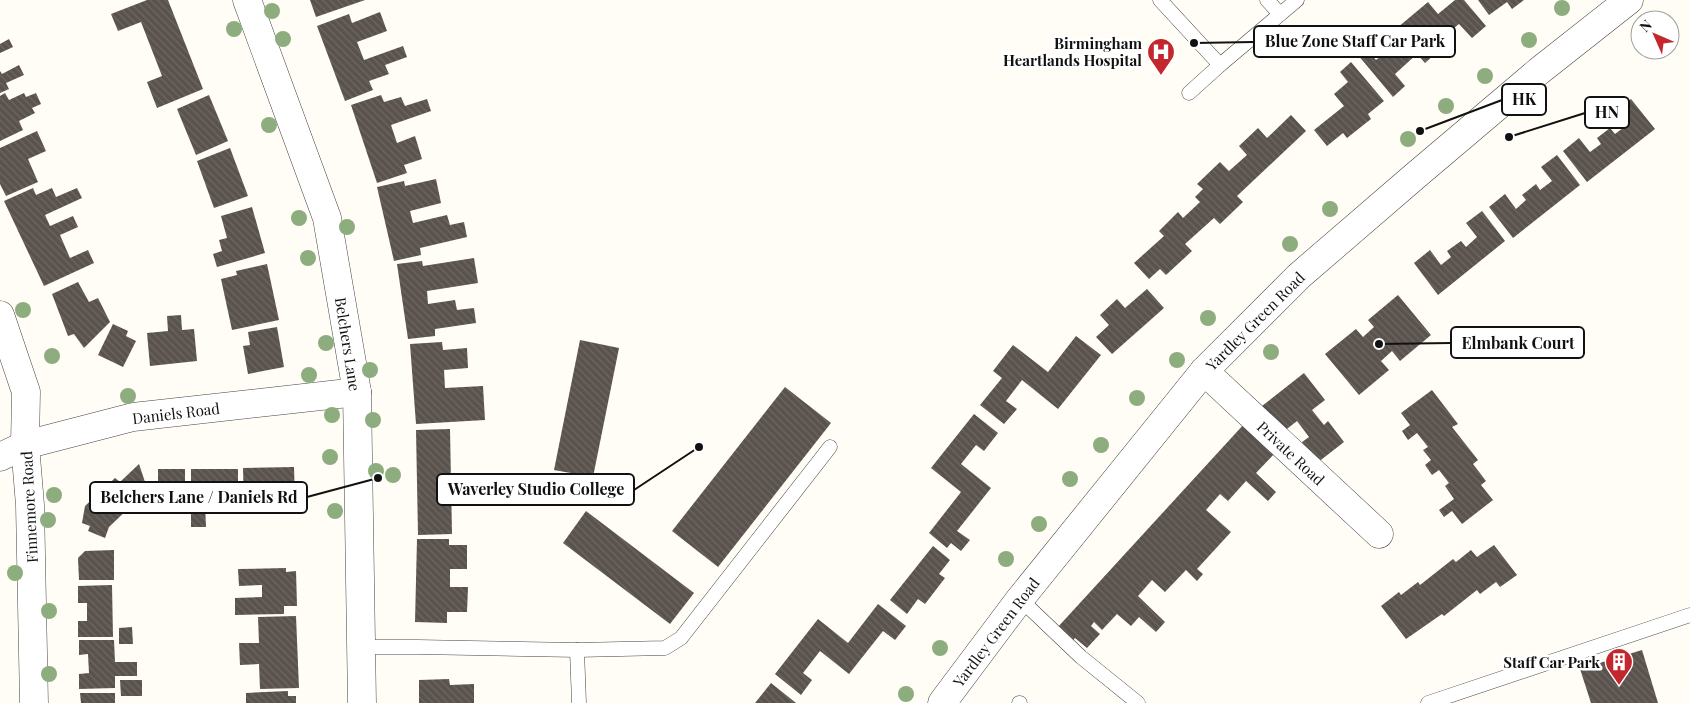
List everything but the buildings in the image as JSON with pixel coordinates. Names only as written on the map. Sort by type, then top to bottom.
[{"type":"street","name":"Belchers Lane","points":[[247,0],[326,218],[357,392],[362,703]]},
{"type":"street","name":"Yardley Green Road","points":[[942,703],[1020,599],[1204,371],[1299,276],[1532,77],[1629,0]]},
{"type":"street","name":"Finnemore Road","points":[[0,315],[26,392],[34,703]]},
{"type":"street","name":"Private Road","points":[[1204,371],[1379,534]]},
{"type":"street","name":"Daniels Road","points":[[0,457],[26,445],[133,417],[357,392]]},
{"type":"lane","points":[[1160,0],[1220,65]]},
{"type":"lane","points":[[1267,0],[1280,14]]},
{"type":"lane","points":[[1190,93],[1297,0]]},
{"type":"lane","points":[[362,647],[577,650],[665,648],[681,638],[830,447]]},
{"type":"lane","points":[[1020,599],[1081,656],[1138,703]]},
{"type":"lane","points":[[1428,703],[1462,698],[1690,614]]},
{"type":"lane","points":[[577,650],[579,703]]},
{"type":"place","name":"Blue Zone Staff Car Park","points":[[1194,43]]},
{"type":"place","name":"Birmingham Heartlands Hospital","points":[[1161,76]]},
{"type":"place","name":"HK","points":[[1420,131]]},
{"type":"place","name":"HN","points":[[1509,137]]},
{"type":"place","name":"Elmbank Court","points":[[1379,344]]},
{"type":"place","name":"Waverley Studio College","points":[[699,447]]},
{"type":"place","name":"Belchers Lane / Daniels Rd","points":[[378,478]]},
{"type":"place","name":"Staff Car Park","points":[[1619,686]]}]
